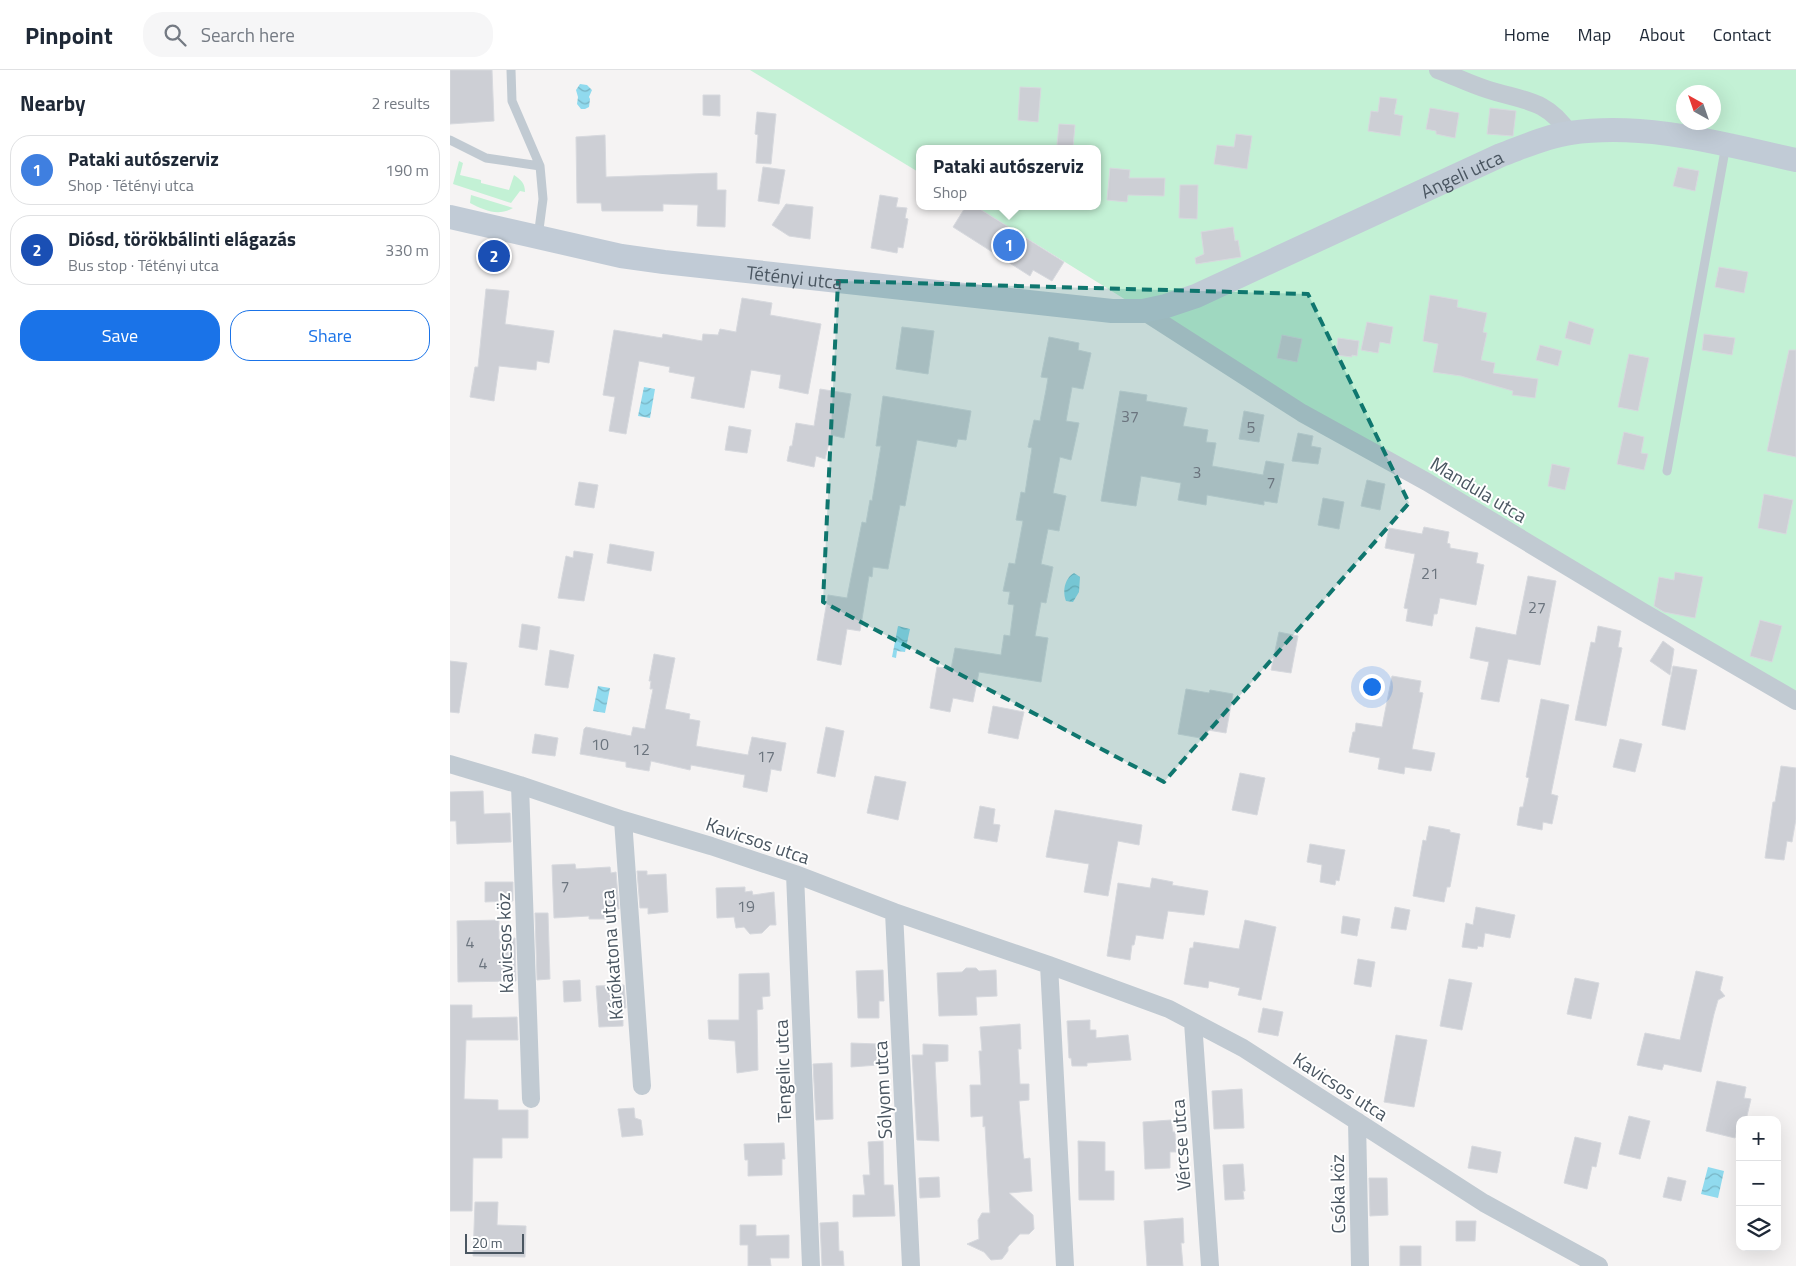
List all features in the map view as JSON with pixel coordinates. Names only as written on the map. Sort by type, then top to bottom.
[{"type":"street","points":[[1438,70],[1485,89],[1544,106],[1560,118],[1569,133]]},
{"type":"street","name":"Angeli utca","points":[[1143,311],[1196,296],[1501,155],[1535,142],[1569,133],[1619,129],[1656,131],[1796,160]]},
{"type":"street","points":[[450,203],[477,223]]},
{"type":"street","name":"Tétényi utca","points":[[450,217],[621,256],[664,262],[1036,304],[1112,311],[1143,311]]},
{"type":"street","name":"Mandula utca","points":[[1143,311],[1302,413],[1427,482],[1643,612],[1796,701]]},
{"type":"street","name":"Kavicsos utca","points":[[450,764],[795,874],[894,912],[1049,965],[1169,1009],[1243,1048],[1484,1202],[1599,1266]]},
{"type":"street","name":"Kavicsos köz","points":[[520,785],[531,1099]]},
{"type":"street","name":"Kárókatona utca","points":[[623,820],[642,1086]]},
{"type":"street","name":"Tengelic utca","points":[[795,874],[810,1266]]},
{"type":"street","name":"Sólyom utca","points":[[894,912],[911,1266]]},
{"type":"street","points":[[1049,965],[1066,1266]]},
{"type":"street","name":"Vércse utca","points":[[1193,1022],[1210,1266]]},
{"type":"street","name":"Csóka köz","points":[[1356,1120],[1360,1266]]},
{"type":"lane","points":[[512,70],[512,101],[540,166],[543,199],[538,237]]},
{"type":"lane","points":[[450,140],[486,158],[540,166]]},
{"type":"lane","points":[[1666,471],[1726,145]]},
{"type":"highlighted area","points":[[838,281],[1308,294],[1409,503],[1164,782],[823,602]]},
{"type":"green space","points":[[750,70],[1796,70],[1796,701],[1163,323],[981,210],[1101,210],[1101,145],[916,145],[916,171]]},
{"type":"green space","points":[[459,161],[463,163],[460,175],[481,180],[481,183],[509,190],[514,175],[522,182],[525,192],[520,191],[511,203],[453,184]]},
{"type":"green space","points":[[471,195],[513,208],[502,212],[486,210],[470,203]]},
{"type":"water","points":[[580,84],[587,85],[592,90],[589,97],[589,107],[585,109],[581,109],[577,104],[576,90]]},
{"type":"water","points":[[644,387],[655,389],[650,418],[638,416]]},
{"type":"water","points":[[1074,573],[1080,577],[1079,592],[1073,602],[1066,601],[1065,585],[1068,578]]},
{"type":"water","points":[[898,626],[910,629],[905,652],[897,651],[896,658],[892,657]]},
{"type":"water","points":[[598,686],[610,688],[605,713],[593,711]]},
{"type":"water","points":[[1708,1167],[1724,1171],[1718,1198],[1701,1194]]},
{"type":"building","points":[[450,70],[492,70],[494,121],[450,124]]},
{"type":"building","points":[[1020,87],[1041,88],[1038,122],[1018,120]]},
{"type":"building","points":[[703,95],[720,95],[720,116],[703,115]]},
{"type":"building","points":[[1380,97],[1397,99],[1394,114],[1403,116],[1400,136],[1368,131],[1371,111],[1378,112]]},
{"type":"building","points":[[1430,108],[1459,113],[1455,138],[1436,134],[1436,131],[1426,129]]},
{"type":"building","points":[[1490,108],[1516,111],[1513,136],[1487,134]]},
{"type":"building","points":[[757,112],[776,114],[771,164],[756,163],[758,135],[755,134]]},
{"type":"building","points":[[1059,124],[1075,125],[1073,145],[1057,145]]},
{"type":"building","points":[[1236,134],[1252,136],[1247,169],[1214,164],[1217,145],[1234,147]]},
{"type":"building","points":[[605,135],[606,177],[717,173],[717,190],[726,190],[725,227],[697,226],[698,205],[663,204],[663,211],[602,211],[601,203],[577,203],[576,137]]},
{"type":"building","points":[[763,167],[785,170],[779,204],[758,201]]},
{"type":"building","points":[[1678,167],[1699,171],[1695,191],[1673,186]]},
{"type":"building","points":[[1110,168],[1130,170],[1129,178],[1165,178],[1164,196],[1128,195],[1127,202],[1107,200]]},
{"type":"building","points":[[1180,185],[1198,185],[1197,219],[1179,218]]},
{"type":"building","points":[[880,195],[898,198],[896,207],[907,208],[905,218],[908,219],[903,248],[898,247],[897,253],[871,248]]},
{"type":"building","points":[[786,204],[813,207],[810,239],[789,236],[772,225]]},
{"type":"building","points":[[964,210],[981,210],[1064,262],[1052,281],[1033,270],[1030,276],[953,227]]},
{"type":"building","points":[[1233,227],[1235,241],[1238,240],[1241,257],[1196,264],[1195,258],[1204,254],[1201,232]]},
{"type":"building","points":[[1719,267],[1748,272],[1744,293],[1715,287]]},
{"type":"building","points":[[486,289],[509,291],[505,324],[554,331],[549,363],[537,361],[536,370],[499,366],[494,401],[470,397],[475,367],[478,367]]},
{"type":"building","points":[[1430,295],[1458,300],[1457,307],[1487,313],[1483,332],[1487,333],[1481,360],[1495,363],[1493,373],[1538,379],[1535,398],[1512,395],[1513,391],[1461,376],[1433,372],[1438,344],[1423,341]]},
{"type":"building","points":[[742,298],[772,303],[770,315],[821,324],[808,394],[779,388],[781,375],[751,370],[744,408],[691,398],[695,377],[669,372],[670,367],[639,361],[626,434],[609,431],[615,397],[603,395],[614,330],[662,338],[663,334],[702,341],[703,334],[718,335],[720,329],[736,332]]},
{"type":"building","points":[[1569,321],[1594,329],[1590,345],[1565,338]]},
{"type":"building","points":[[1367,322],[1393,327],[1390,344],[1380,342],[1378,353],[1361,350]]},
{"type":"building","points":[[902,327],[934,331],[928,374],[896,369]]},
{"type":"building","points":[[1704,334],[1735,338],[1732,355],[1702,350]]},
{"type":"building","points":[[1282,335],[1302,339],[1297,362],[1277,358]]},
{"type":"building","points":[[1049,337],[1079,343],[1078,350],[1091,353],[1083,389],[1072,387],[1066,421],[1079,423],[1071,460],[1060,457],[1053,493],[1066,496],[1059,531],[1048,529],[1041,564],[1053,567],[1046,603],[1041,602],[1035,636],[1048,638],[1041,682],[979,672],[973,702],[953,698],[950,712],[930,708],[937,667],[951,669],[955,648],[1001,655],[1004,635],[1010,636],[1014,605],[1008,604],[1010,592],[1003,591],[1009,563],[1015,564],[1023,521],[1016,520],[1021,492],[1025,493],[1032,448],[1028,447],[1034,420],[1040,421],[1046,390],[1048,378],[1041,377]]},
{"type":"building","points":[[1338,338],[1359,341],[1357,356],[1336,355]]},
{"type":"building","points":[[1540,345],[1562,351],[1558,366],[1536,360]]},
{"type":"building","points":[[1789,350],[1796,350],[1796,457],[1767,451]]},
{"type":"building","points":[[1629,354],[1649,358],[1638,411],[1618,407]]},
{"type":"building","points":[[820,389],[851,394],[844,438],[831,435],[825,459],[816,456],[814,467],[787,461],[796,423],[814,426]]},
{"type":"building","points":[[1120,391],[1147,395],[1146,401],[1187,408],[1183,426],[1208,430],[1206,442],[1216,443],[1212,466],[1263,475],[1266,461],[1284,464],[1277,503],[1264,501],[1264,505],[1207,495],[1206,505],[1178,500],[1181,483],[1141,476],[1136,506],[1101,501]]},
{"type":"building","points":[[883,396],[971,411],[966,440],[958,439],[956,447],[917,440],[905,506],[900,505],[888,569],[873,567],[872,577],[869,576],[860,631],[847,629],[841,665],[817,660],[828,595],[847,598],[862,522],[866,523],[870,500],[872,501],[881,446],[876,446]]},
{"type":"building","points":[[1244,411],[1264,415],[1259,442],[1239,439]]},
{"type":"building","points":[[729,426],[751,430],[747,453],[725,450]]},
{"type":"building","points":[[1624,432],[1644,437],[1641,453],[1648,454],[1644,470],[1617,464]]},
{"type":"building","points":[[1298,433],[1313,436],[1311,446],[1321,448],[1318,464],[1292,461]]},
{"type":"building","points":[[1552,464],[1570,468],[1565,490],[1548,486]]},
{"type":"building","points":[[1367,480],[1385,484],[1380,510],[1361,506]]},
{"type":"building","points":[[579,482],[598,485],[594,508],[575,505]]},
{"type":"building","points":[[1764,494],[1793,500],[1786,534],[1758,528]]},
{"type":"building","points":[[1323,498],[1344,502],[1339,529],[1318,525]]},
{"type":"building","points":[[1424,527],[1449,532],[1447,543],[1450,544],[1450,548],[1478,553],[1476,563],[1484,565],[1476,605],[1440,598],[1437,614],[1434,614],[1432,626],[1406,621],[1408,609],[1404,608],[1415,554],[1385,548],[1389,528],[1422,534]]},
{"type":"building","points":[[610,544],[654,552],[651,571],[607,563]]},
{"type":"building","points":[[574,551],[593,554],[584,601],[558,598],[566,556],[573,558]]},
{"type":"building","points":[[1675,572],[1703,577],[1695,618],[1664,612],[1654,606],[1659,577],[1674,580]]},
{"type":"building","points":[[1528,576],[1556,581],[1540,665],[1508,659],[1499,702],[1481,699],[1489,662],[1470,658],[1476,627],[1516,635]]},
{"type":"building","points":[[1760,620],[1782,626],[1772,662],[1750,656]]},
{"type":"building","points":[[522,624],[540,627],[537,650],[519,647]]},
{"type":"building","points":[[1598,626],[1621,631],[1618,647],[1622,648],[1606,726],[1575,720],[1591,642],[1595,643]]},
{"type":"building","points":[[1279,632],[1298,636],[1291,673],[1271,670]]},
{"type":"building","points":[[1663,641],[1674,649],[1670,675],[1650,661]]},
{"type":"building","points":[[550,650],[574,655],[568,688],[545,685]]},
{"type":"building","points":[[654,654],[675,658],[665,709],[690,714],[689,719],[700,721],[696,746],[748,755],[752,737],[786,743],[781,771],[771,769],[767,792],[743,787],[745,775],[691,765],[690,770],[651,761],[649,771],[626,767],[626,762],[580,754],[584,729],[586,727],[631,736],[633,727],[645,729],[653,689],[650,689],[651,681],[649,681]]},
{"type":"building","points":[[450,661],[467,663],[459,713],[450,712]]},
{"type":"building","points":[[1673,666],[1697,670],[1685,730],[1662,725]]},
{"type":"building","points":[[1392,676],[1421,681],[1419,692],[1423,693],[1412,749],[1435,753],[1431,771],[1405,767],[1404,774],[1378,769],[1380,758],[1349,752],[1356,723],[1382,727]]},
{"type":"building","points":[[1186,689],[1209,693],[1210,690],[1233,694],[1226,733],[1208,730],[1206,739],[1178,734]]},
{"type":"building","points":[[1541,699],[1569,705],[1551,794],[1558,796],[1552,824],[1543,822],[1542,830],[1517,825],[1520,807],[1523,807],[1529,778],[1526,777]]},
{"type":"building","points":[[993,706],[1024,712],[1018,739],[988,733]]},
{"type":"building","points":[[826,727],[844,731],[835,777],[817,773]]},
{"type":"building","points":[[535,734],[558,738],[555,756],[532,753]]},
{"type":"building","points":[[1620,739],[1642,744],[1635,772],[1613,767]]},
{"type":"building","points":[[1781,766],[1796,768],[1796,819],[1792,842],[1787,841],[1784,860],[1765,858],[1773,802],[1775,802]]},
{"type":"building","points":[[1240,773],[1265,778],[1257,815],[1232,810]]},
{"type":"building","points":[[875,776],[906,782],[898,820],[867,813]]},
{"type":"building","points":[[483,791],[484,814],[510,813],[511,842],[457,844],[456,821],[450,821],[450,792]]},
{"type":"building","points":[[980,806],[995,809],[993,824],[1000,825],[997,842],[974,838]]},
{"type":"building","points":[[1055,810],[1142,825],[1139,845],[1118,841],[1108,896],[1084,892],[1089,864],[1046,857]]},
{"type":"building","points":[[1429,826],[1460,834],[1450,887],[1447,887],[1444,902],[1413,896],[1423,840],[1426,841]]},
{"type":"building","points":[[1310,844],[1345,850],[1339,881],[1336,880],[1335,885],[1320,882],[1322,865],[1307,862]]},
{"type":"building","points":[[575,864],[576,869],[610,867],[611,873],[616,872],[619,909],[611,909],[611,919],[589,919],[589,916],[554,918],[552,865]]},
{"type":"building","points":[[637,871],[647,871],[647,875],[666,874],[668,912],[648,914],[648,908],[640,908]]},
{"type":"building","points":[[1152,878],[1173,882],[1172,885],[1208,891],[1204,915],[1168,911],[1163,939],[1136,935],[1134,945],[1132,945],[1130,960],[1107,956],[1118,883],[1150,888]]},
{"type":"building","points":[[485,882],[513,882],[513,901],[485,902]]},
{"type":"building","points":[[745,887],[745,892],[752,891],[753,895],[774,892],[776,925],[770,925],[762,933],[750,934],[744,927],[736,928],[734,917],[717,918],[716,888]]},
{"type":"building","points":[[1395,907],[1410,910],[1406,930],[1391,928]]},
{"type":"building","points":[[1476,907],[1515,915],[1510,938],[1485,933],[1483,947],[1478,946],[1477,949],[1462,947],[1466,923],[1473,925]]},
{"type":"building","points":[[535,913],[548,913],[550,979],[537,980]]},
{"type":"building","points":[[1343,916],[1360,919],[1357,936],[1341,933]]},
{"type":"building","points":[[499,920],[499,939],[515,938],[516,981],[458,982],[457,921]]},
{"type":"building","points":[[1245,920],[1276,927],[1261,1000],[1238,995],[1240,988],[1209,981],[1208,988],[1184,984],[1190,948],[1193,948],[1194,942],[1239,949]]},
{"type":"building","points":[[1358,959],[1375,962],[1371,987],[1354,984]]},
{"type":"building","points":[[966,968],[976,968],[979,971],[996,970],[997,996],[976,997],[977,1015],[939,1016],[937,973],[962,972]]},
{"type":"building","points":[[883,970],[884,1001],[879,1001],[879,1018],[858,1018],[856,971]]},
{"type":"building","points":[[1696,971],[1723,977],[1720,990],[1725,996],[1718,1000],[1701,1072],[1664,1064],[1662,1070],[1637,1065],[1645,1033],[1680,1040]]},
{"type":"building","points":[[769,973],[770,996],[762,997],[763,1009],[757,1010],[758,1070],[737,1073],[735,1041],[709,1039],[708,1020],[739,1020],[739,974]]},
{"type":"building","points":[[1575,978],[1599,983],[1591,1019],[1567,1014]]},
{"type":"building","points":[[1449,979],[1472,983],[1462,1030],[1440,1026]]},
{"type":"building","points":[[580,980],[581,1001],[564,1002],[563,981]]},
{"type":"building","points":[[624,985],[626,1008],[623,1008],[623,1026],[599,1027],[596,986]]},
{"type":"building","points":[[450,1005],[472,1005],[472,1018],[517,1017],[518,1040],[466,1040],[464,1099],[498,1100],[498,1110],[528,1110],[528,1138],[502,1138],[502,1158],[473,1158],[472,1211],[450,1211]]},
{"type":"building","points":[[1263,1008],[1283,1012],[1278,1036],[1258,1032]]},
{"type":"building","points":[[1090,1020],[1090,1030],[1096,1030],[1096,1038],[1128,1035],[1131,1060],[1087,1063],[1087,1066],[1072,1066],[1071,1058],[1069,1058],[1067,1021]]},
{"type":"building","points":[[1020,1024],[1021,1049],[1018,1049],[1020,1084],[1029,1084],[1029,1100],[1019,1101],[1023,1153],[1024,1159],[1030,1158],[1032,1191],[1009,1193],[1033,1215],[1034,1229],[1029,1234],[1020,1234],[1008,1247],[1008,1251],[1002,1259],[991,1260],[984,1252],[967,1244],[979,1239],[978,1220],[982,1213],[990,1213],[985,1126],[983,1127],[983,1116],[971,1117],[970,1085],[981,1085],[979,1051],[982,1051],[980,1027]]},
{"type":"building","points":[[1396,1035],[1427,1040],[1414,1107],[1384,1102]]},
{"type":"building","points":[[851,1043],[878,1044],[878,1065],[851,1067]]},
{"type":"building","points":[[923,1044],[948,1045],[948,1061],[935,1062],[939,1141],[917,1140],[912,1055],[923,1055]]},
{"type":"building","points":[[832,1063],[833,1119],[816,1120],[813,1064]]},
{"type":"building","points":[[1717,1081],[1746,1087],[1744,1098],[1751,1099],[1747,1116],[1736,1116],[1735,1138],[1706,1131]]},
{"type":"building","points":[[1242,1089],[1244,1128],[1214,1129],[1212,1091]]},
{"type":"building","points":[[634,1108],[635,1118],[641,1120],[643,1135],[622,1137],[618,1109]]},
{"type":"building","points":[[1629,1116],[1650,1121],[1640,1159],[1619,1154]]},
{"type":"building","points":[[1171,1120],[1173,1132],[1175,1132],[1176,1152],[1170,1152],[1170,1168],[1145,1169],[1143,1122]]},
{"type":"building","points":[[1575,1137],[1601,1143],[1596,1167],[1592,1166],[1587,1189],[1564,1183]]},
{"type":"building","points":[[883,1141],[884,1185],[893,1185],[895,1216],[853,1217],[853,1195],[865,1195],[863,1175],[870,1175],[868,1142]]},
{"type":"building","points":[[1078,1141],[1105,1142],[1105,1171],[1114,1171],[1114,1200],[1079,1200]]},
{"type":"building","points":[[784,1143],[785,1159],[782,1159],[782,1175],[748,1176],[748,1160],[745,1160],[744,1144]]},
{"type":"building","points":[[1472,1146],[1501,1152],[1497,1173],[1468,1168]]},
{"type":"building","points":[[1243,1164],[1244,1199],[1225,1200],[1223,1165]]},
{"type":"building","points":[[939,1177],[940,1197],[920,1198],[919,1178]]},
{"type":"building","points":[[1668,1177],[1686,1181],[1681,1201],[1663,1197]]},
{"type":"building","points":[[1369,1178],[1387,1178],[1388,1215],[1370,1216]]},
{"type":"building","points":[[475,1202],[498,1202],[497,1225],[526,1226],[525,1257],[473,1256]]},
{"type":"building","points":[[1183,1218],[1184,1243],[1181,1243],[1183,1266],[1147,1266],[1144,1221]]},
{"type":"building","points":[[1456,1221],[1476,1221],[1475,1241],[1456,1241]]},
{"type":"building","points":[[838,1222],[839,1251],[843,1251],[844,1266],[822,1266],[820,1223]]},
{"type":"building","points":[[740,1225],[756,1225],[756,1236],[789,1235],[789,1258],[770,1258],[771,1266],[748,1266],[748,1245],[740,1245]]},
{"type":"building","points":[[1400,1246],[1421,1246],[1421,1266],[1400,1266]]},
{"type":"place","name":"Pataki autószerviz","points":[[1009,245]]},
{"type":"place","name":"Diósd, törökbálinti elágazás","points":[[494,256]]}]
